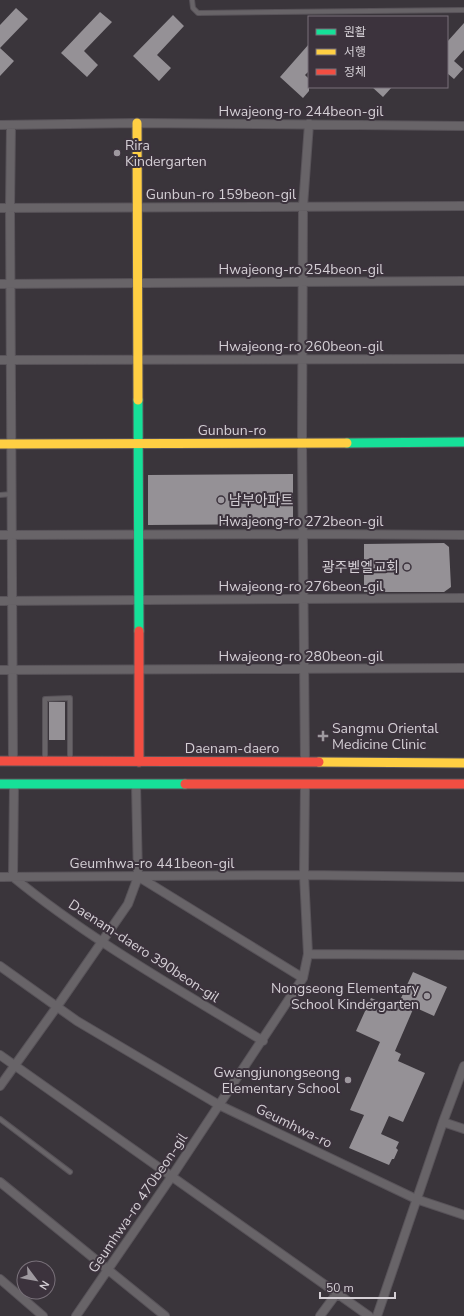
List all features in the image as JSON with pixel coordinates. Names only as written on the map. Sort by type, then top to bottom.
[{"type":"street","points":[[137,124],[138,762]]},
{"type":"street","name":"Hwajeong-ro 244beon-gil","points":[[0,125],[309,124],[464,126]]},
{"type":"street","name":"Gunbun-ro 159beon-gil","points":[[305,762],[302,444],[303,282],[304,206],[309,124]]},
{"type":"street","points":[[11,125],[10,284],[13,761]]},
{"type":"street","name":"Gunbun-ro 159beon-gil","points":[[0,208],[304,206]]},
{"type":"street","points":[[304,206],[464,206]]},
{"type":"street","name":"Hwajeong-ro 254beon-gil","points":[[0,284],[464,280]]},
{"type":"street","name":"Hwajeong-ro 260beon-gil","points":[[0,360],[464,359]]},
{"type":"street","name":"Gunbun-ro","points":[[0,444],[137,445],[464,442]]},
{"type":"street","name":"Hwajeong-ro 272beon-gil","points":[[0,535],[464,535]]},
{"type":"street","name":"Hwajeong-ro 276beon-gil","points":[[0,601],[464,598]]},
{"type":"street","name":"Hwajeong-ro 280beon-gil","points":[[0,670],[464,668]]},
{"type":"street","name":"Daenam-daero","points":[[0,761],[464,762]]},
{"type":"street","points":[[0,784],[464,784]]},
{"type":"street","points":[[13,877],[14,784]]},
{"type":"street","points":[[0,1086],[14,1064],[56,1008],[128,904],[138,877],[136,784]]},
{"type":"street","points":[[138,877],[303,978],[308,954],[304,875],[305,784]]},
{"type":"street","name":"Geumhwa-ro 441beon-gil","points":[[0,877],[304,875],[464,877]]},
{"type":"street","name":"Daenam-daero 390beon-gil","points":[[13,877],[36,896],[101,942],[263,1041]]},
{"type":"street","points":[[308,954],[464,954]]},
{"type":"street","name":"Geumhwa-ro","points":[[0,966],[76,1021],[220,1104],[416,1199],[464,1215]]},
{"type":"street","name":"Geumhwa-ro 470beon-gil","points":[[76,1316],[263,1041],[303,978]]},
{"type":"street","points":[[0,1055],[369,1316]]},
{"type":"street","points":[[377,1316],[416,1199],[464,1066]]},
{"type":"street","points":[[443,1122],[464,1129]]},
{"type":"street","points":[[0,1182],[165,1316]]},
{"type":"street","points":[[0,1279],[43,1316]]},
{"type":"street","points":[[320,1316],[337,1292]]},
{"type":"lane","points":[[192,0],[193,8],[198,13],[464,10]]},
{"type":"lane","points":[[0,494],[12,494]]},
{"type":"lane","points":[[45,761],[45,699],[70,698],[70,762]]},
{"type":"lane","points":[[0,1119],[70,1172]]},
{"type":"building","points":[[16,8],[28,19],[0,48],[0,25]]},
{"type":"building","points":[[100,12],[112,22],[84,51],[98,65],[87,77],[61,53]]},
{"type":"building","points":[[173,15],[184,26],[157,55],[171,68],[159,81],[133,56]]},
{"type":"building","points":[[464,23],[464,50],[454,61],[463,69],[454,79],[448,74],[448,41]]},
{"type":"building","points":[[308,45],[308,72],[305,75],[308,78],[309,91],[303,98],[280,77]]},
{"type":"building","points":[[0,48],[14,61],[0,76]]},
{"type":"building","points":[[373,88],[391,88],[383,97]]},
{"type":"building","name":"남부아파트","points":[[293,474],[293,524],[148,525],[148,475]]},
{"type":"building","name":"광주벧엘교회","points":[[444,543],[449,547],[451,587],[444,592],[364,592],[364,544]]},
{"type":"building","points":[[49,702],[65,702],[65,740],[49,740]]},
{"type":"building","points":[[413,972],[447,987],[434,1016],[414,1007],[395,1051],[401,1054],[398,1061],[425,1073],[403,1122],[389,1116],[381,1134],[399,1142],[396,1148],[398,1150],[394,1159],[392,1159],[389,1165],[349,1148],[364,1115],[350,1110],[380,1042],[356,1031],[371,998],[396,1009]]},
{"type":"traffic: fast","points":[[138,400],[139,631]]},
{"type":"traffic: fast","points":[[347,443],[464,442]]},
{"type":"traffic: fast","points":[[0,784],[185,784]]},
{"type":"traffic: slow","points":[[137,123],[138,400]]},
{"type":"traffic: slow","points":[[0,444],[347,443]]},
{"type":"traffic: slow","points":[[319,762],[464,763]]},
{"type":"traffic: jam","points":[[139,631],[139,762]]},
{"type":"traffic: jam","points":[[0,761],[319,762]]},
{"type":"traffic: jam","points":[[185,784],[464,784]]},
{"type":"place","name":"Rira Kindergarten","points":[[117,153]]},
{"type":"place","name":"남부아파트","points":[[221,500]]},
{"type":"place","name":"광주벧엘교회","points":[[407,567]]},
{"type":"place","name":"Sangmu Oriental Medicine Clinic","points":[[323,736]]},
{"type":"place","name":"Nongseong Elementary School Kindergarten","points":[[427,996]]},
{"type":"place","name":"Gwangjunongseong Elementary School","points":[[348,1080]]}]
